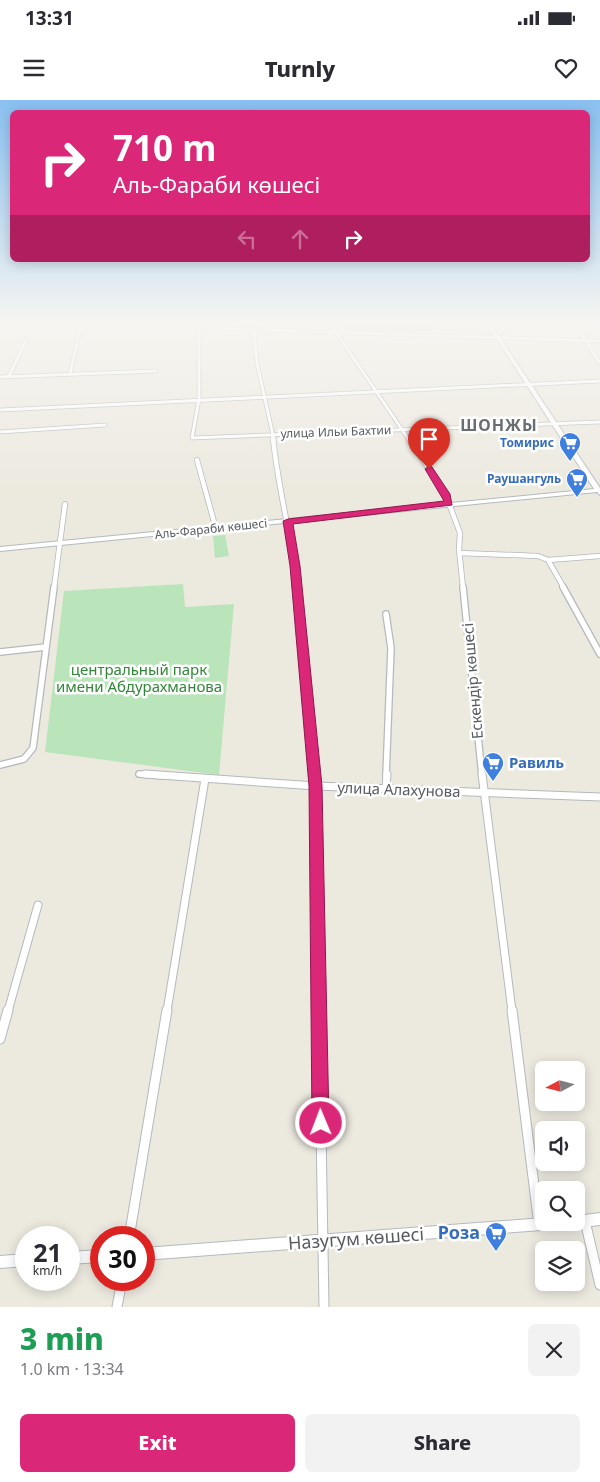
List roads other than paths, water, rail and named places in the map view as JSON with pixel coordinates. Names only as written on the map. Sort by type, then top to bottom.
[{"type":"street","points":[[197,377],[199,399]]},
{"type":"street","points":[[260,377],[273,434],[277,477],[288,521],[295,566],[316,786],[324,1307]]},
{"type":"street","name":"Ескендір көшесі","points":[[367,377],[446,494],[449,508],[460,533],[460,553],[484,794],[535,1187]]},
{"type":"street","points":[[523,377],[599,491]]},
{"type":"street","points":[[0,410],[376,390],[600,381]]},
{"type":"street","name":"улица Ильи Бахтии","points":[[199,399],[192,438],[600,422]]},
{"type":"street","points":[[0,432],[105,425]]},
{"type":"street","points":[[197,460],[216,529]]},
{"type":"street","name":"Аль-Фараби көшесі","points":[[0,549],[216,529],[449,503],[599,491]]},
{"type":"street","points":[[0,765],[24,760],[33,748],[65,504]]},
{"type":"street","points":[[460,553],[538,556],[548,560],[600,556]]},
{"type":"street","points":[[548,560],[600,654]]},
{"type":"street","points":[[386,614],[392,648],[386,789]]},
{"type":"street","points":[[0,652],[46,647]]},
{"type":"street","name":"улица Алахунова","points":[[139,774],[316,786],[600,797]]},
{"type":"street","points":[[131,1226],[206,780]]},
{"type":"street","points":[[0,1039],[38,905]]},
{"type":"street","points":[[585,1221],[600,1219]]},
{"type":"street","name":"Назугум көшесі","points":[[155,1253],[535,1225]]},
{"type":"street","points":[[583,1231],[600,1285]]},
{"type":"street","points":[[0,1262],[15,1261]]},
{"type":"street","points":[[117,1307],[120,1291]]},
{"type":"place","name":"Томирис","points":[[570,462]]},
{"type":"place","name":"Раушангуль","points":[[577,498]]},
{"type":"place","name":"Равиль","points":[[493,782]]},
{"type":"place","name":"Роза","points":[[496,1252]]},
{"type":"district","name":"ШОНЖЫ","points":[[499,425]]},
{"type":"park label","name":"центральный парк имени Абдурахманова","points":[[139,678]]}]
